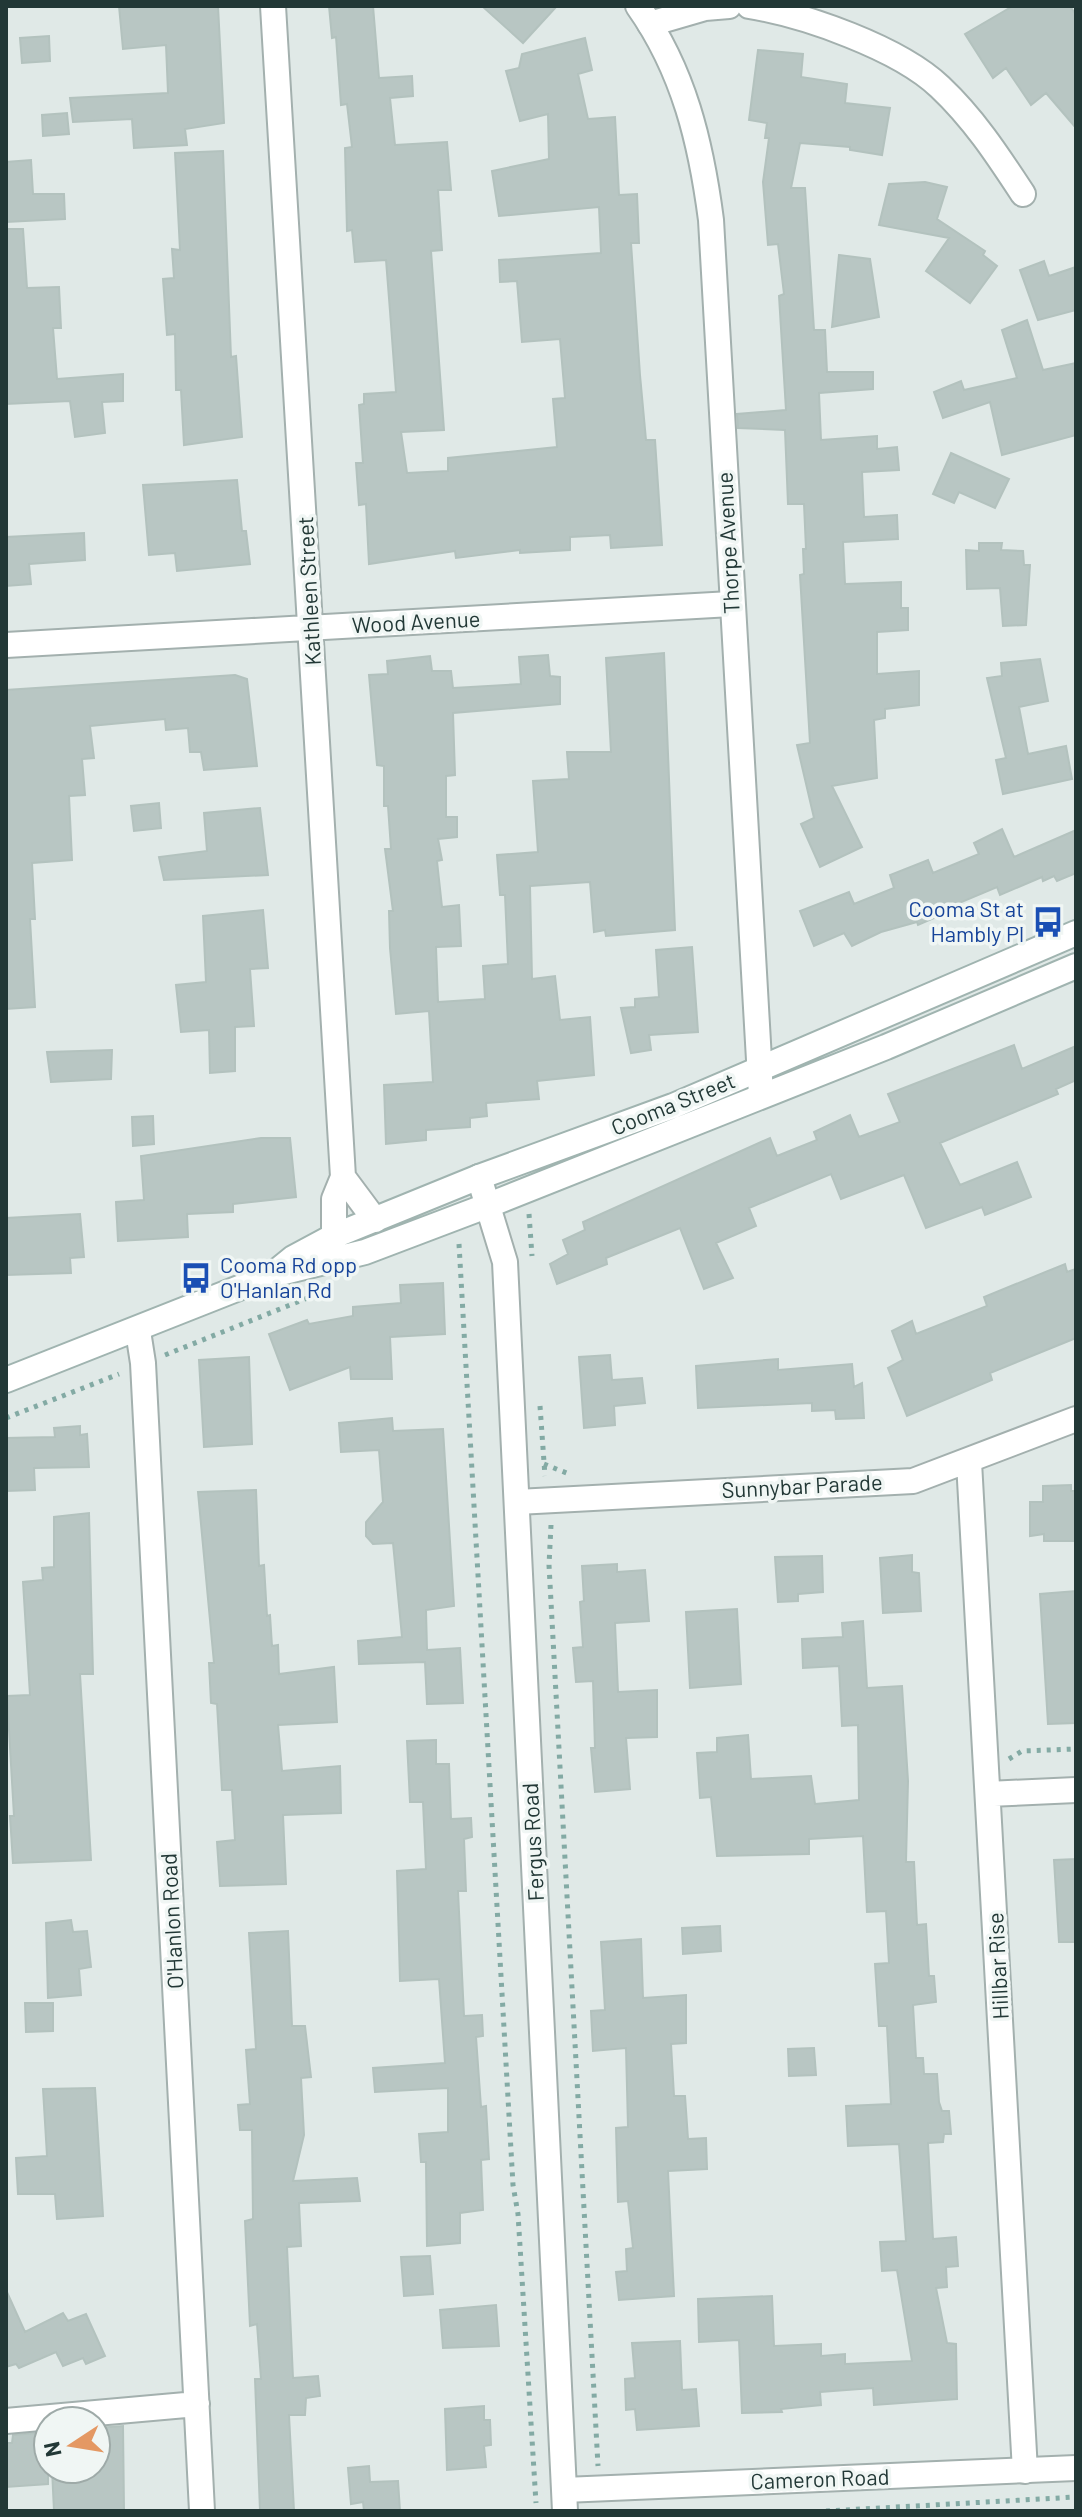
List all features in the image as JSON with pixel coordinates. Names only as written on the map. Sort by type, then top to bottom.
[{"type":"street","name":"Kathleen Street","points":[[273,6],[343,1177],[334,1199],[334,1236]]},
{"type":"street","points":[[644,15],[729,6]]},
{"type":"street","points":[[749,6],[787,12],[835,29],[887,53],[938,84],[980,129],[1023,194]]},
{"type":"street","name":"Thorpe Avenue","points":[[644,15],[693,113],[711,220],[761,1095]]},
{"type":"street","name":"Wood Avenue","points":[[6,645],[731,604]]},
{"type":"street","name":"Cooma Street","points":[[272,1275],[293,1258],[334,1236],[479,1177],[618,1128],[1076,933]]},
{"type":"street","name":"Cooma Street","points":[[6,1380],[138,1331],[272,1275],[365,1252],[489,1205],[886,1047],[1076,966]]},
{"type":"street","points":[[343,1177],[375,1220]]},
{"type":"street","name":"Fergus Road","points":[[479,1177],[505,1262],[564,2500]]},
{"type":"street","name":"O'Hanlon Road","points":[[138,1331],[143,1363],[202,2511]]},
{"type":"street","name":"Sunnybar Parade","points":[[517,1502],[913,1481],[1076,1419]]},
{"type":"street","name":"Hillbar Rise","points":[[969,1462],[1025,2471]]},
{"type":"street","points":[[988,1794],[1076,1790]]},
{"type":"street","points":[[6,2421],[197,2404]]},
{"type":"street","name":"Cameron Road","points":[[564,2500],[599,2488],[1076,2468]]},
{"type":"path","points":[[529,1211],[532,1258]]},
{"type":"path","points":[[459,1244],[513,2185],[518,2214],[536,2503]]},
{"type":"path","points":[[540,1401],[548,1499],[599,2488]]},
{"type":"path","points":[[544,1464],[577,1477]]},
{"type":"path","points":[[988,1794],[1016,1753],[1076,1749]]},
{"type":"path","points":[[826,2511],[1076,2497]]},
{"type":"building","points":[[119,6],[218,6],[224,123],[185,129],[187,145],[134,148],[132,119],[73,122],[70,98],[168,93],[166,45],[123,49]]},
{"type":"building","points":[[329,6],[373,6],[379,78],[412,76],[413,96],[390,98],[395,145],[447,142],[451,190],[438,190],[442,250],[431,251],[444,430],[401,432],[407,473],[448,471],[448,458],[557,447],[553,399],[565,398],[560,339],[522,342],[517,281],[500,282],[499,260],[601,253],[599,207],[499,216],[492,171],[549,159],[548,114],[520,121],[506,71],[519,68],[522,54],[585,38],[592,70],[578,74],[588,119],[615,117],[619,195],[637,194],[639,243],[631,243],[640,375],[646,440],[655,440],[662,545],[611,548],[610,535],[570,537],[570,550],[520,553],[520,550],[456,558],[455,551],[369,564],[366,504],[359,505],[356,463],[363,463],[359,405],[364,404],[364,394],[396,392],[386,260],[355,262],[352,230],[347,231],[345,148],[352,147],[347,104],[341,105],[336,37],[332,38]]},
{"type":"building","points":[[482,6],[557,6],[523,43]]},
{"type":"building","points":[[1013,6],[1070,6],[1076,15],[1076,128],[1046,93],[1031,105],[1006,68],[993,78],[965,34]]},
{"type":"building","points":[[49,36],[50,61],[22,63],[20,38]]},
{"type":"building","points":[[758,50],[803,54],[801,77],[847,84],[845,103],[890,108],[882,155],[850,150],[850,147],[800,143],[791,188],[805,188],[814,330],[825,330],[827,372],[873,372],[873,389],[819,393],[821,440],[877,436],[877,449],[897,447],[899,470],[862,472],[864,517],[897,515],[898,539],[843,542],[845,584],[901,582],[901,608],[908,608],[908,630],[877,632],[877,674],[919,671],[919,705],[885,709],[885,718],[874,720],[877,778],[832,786],[862,847],[820,867],[801,824],[814,818],[797,745],[810,743],[800,575],[804,574],[803,549],[806,549],[804,504],[788,504],[785,430],[738,428],[737,414],[786,410],[779,296],[784,294],[778,244],[768,245],[763,182],[769,138],[765,138],[767,123],[749,120]]},
{"type":"building","points":[[67,113],[69,134],[43,136],[42,115]]},
{"type":"building","points":[[223,151],[231,357],[236,356],[242,437],[184,445],[181,390],[176,390],[175,334],[167,335],[163,279],[174,278],[172,249],[180,250],[175,153]]},
{"type":"building","points":[[31,160],[33,194],[64,194],[65,219],[6,222],[6,162]]},
{"type":"building","points":[[925,182],[947,187],[937,219],[985,251],[983,255],[997,266],[970,303],[926,271],[949,238],[879,225],[889,184]]},
{"type":"building","points":[[6,229],[23,229],[27,288],[59,287],[61,328],[53,328],[57,379],[123,374],[123,401],[102,402],[105,433],[75,437],[70,401],[6,404]]},
{"type":"building","points":[[839,255],[870,259],[879,317],[832,327]]},
{"type":"building","points":[[1044,261],[1049,276],[1076,267],[1076,310],[1038,320],[1020,270]]},
{"type":"building","points":[[1027,320],[1043,370],[1076,363],[1076,435],[1002,455],[990,402],[943,418],[934,392],[961,381],[964,390],[1017,378],[1002,330]]},
{"type":"building","points":[[951,453],[1009,479],[995,508],[959,492],[954,503],[933,494]]},
{"type":"building","points":[[237,480],[242,531],[246,531],[250,564],[177,571],[175,553],[149,555],[143,485]]},
{"type":"building","points":[[84,533],[85,560],[29,564],[31,584],[6,586],[6,537]]},
{"type":"building","points":[[979,543],[1002,543],[1001,550],[1023,551],[1024,565],[1030,565],[1026,625],[1003,626],[1000,588],[967,589],[966,550],[979,551]]},
{"type":"building","points":[[664,653],[675,930],[606,936],[605,930],[594,932],[590,882],[530,886],[532,979],[555,976],[560,1020],[590,1017],[594,1075],[537,1081],[539,1099],[486,1103],[487,1116],[470,1118],[470,1127],[426,1130],[426,1140],[386,1144],[384,1085],[433,1082],[429,1011],[396,1014],[390,948],[389,911],[393,911],[385,849],[391,849],[388,806],[384,806],[384,766],[377,765],[369,675],[388,674],[387,661],[430,656],[432,671],[451,671],[453,688],[521,684],[519,657],[548,655],[550,676],[560,677],[560,704],[453,713],[455,775],[446,776],[446,817],[457,817],[457,837],[438,839],[442,860],[437,861],[442,907],[459,905],[461,946],[436,947],[438,1002],[485,999],[483,966],[508,964],[505,895],[500,895],[497,855],[538,852],[533,781],[569,779],[567,752],[611,752],[606,658]]},
{"type":"building","points":[[1040,659],[1048,701],[1019,707],[1028,754],[1066,746],[1072,779],[1003,794],[996,760],[1006,758],[987,678],[1002,676],[1001,663]]},
{"type":"building","points":[[235,675],[247,679],[257,766],[204,770],[201,752],[190,752],[188,728],[166,730],[165,719],[90,726],[94,758],[82,759],[85,795],[69,796],[72,860],[32,863],[35,919],[30,919],[35,1007],[6,1009],[6,690]]},
{"type":"building","points":[[159,803],[161,828],[134,831],[131,806]]},
{"type":"building","points":[[260,808],[268,875],[164,880],[159,857],[207,851],[204,813]]},
{"type":"building","points":[[1002,829],[1014,857],[1076,830],[1076,873],[1057,881],[1054,876],[1043,881],[1042,877],[1000,895],[997,887],[947,908],[948,912],[918,925],[917,922],[881,932],[852,946],[844,933],[814,946],[800,911],[849,892],[854,904],[894,888],[890,875],[928,860],[933,873],[979,854],[974,843]]},
{"type":"building","points":[[263,910],[268,968],[250,969],[254,1026],[235,1027],[235,1071],[210,1073],[209,1030],[181,1032],[176,985],[206,982],[203,916]]},
{"type":"building","points":[[692,947],[698,1032],[649,1035],[651,1050],[631,1053],[621,1008],[635,1007],[635,999],[659,997],[656,950]]},
{"type":"building","points":[[1014,1045],[1022,1069],[1076,1046],[1076,1080],[1056,1089],[1058,1094],[940,1143],[960,1185],[1017,1162],[1031,1197],[985,1215],[982,1207],[926,1228],[904,1175],[841,1199],[831,1174],[749,1208],[756,1226],[716,1243],[733,1278],[704,1289],[680,1228],[606,1258],[607,1264],[557,1284],[550,1264],[568,1254],[563,1240],[585,1230],[583,1222],[770,1138],[777,1156],[817,1140],[814,1132],[850,1115],[859,1137],[900,1122],[888,1094]]},
{"type":"building","points":[[112,1050],[111,1079],[51,1082],[47,1052]]},
{"type":"building","points":[[153,1116],[154,1144],[133,1146],[132,1117]]},
{"type":"building","points":[[261,1138],[290,1138],[296,1197],[233,1204],[233,1212],[187,1214],[188,1237],[118,1241],[116,1202],[144,1200],[141,1156]]},
{"type":"building","points":[[80,1214],[84,1257],[70,1258],[71,1273],[6,1275],[6,1218]]},
{"type":"building","points":[[1065,1264],[1067,1272],[1076,1269],[1076,1338],[990,1373],[992,1380],[907,1416],[888,1368],[903,1360],[892,1331],[912,1321],[916,1334],[987,1306],[984,1297]]},
{"type":"building","points":[[443,1283],[445,1334],[390,1337],[392,1379],[351,1379],[350,1367],[290,1390],[269,1334],[307,1320],[309,1324],[353,1316],[353,1307],[401,1303],[400,1285]]},
{"type":"building","points":[[610,1355],[612,1380],[642,1378],[645,1403],[614,1406],[615,1425],[584,1428],[579,1357]]},
{"type":"building","points":[[249,1357],[252,1444],[204,1447],[199,1360]]},
{"type":"building","points":[[778,1359],[778,1370],[852,1364],[854,1387],[862,1383],[864,1418],[836,1419],[835,1410],[812,1411],[812,1403],[698,1408],[696,1366]]},
{"type":"building","points":[[392,1418],[393,1431],[443,1429],[454,1606],[426,1610],[427,1650],[460,1648],[463,1703],[427,1704],[425,1662],[359,1664],[358,1641],[402,1637],[393,1543],[373,1544],[366,1536],[366,1522],[383,1502],[379,1450],[341,1452],[339,1423]]},
{"type":"building","points":[[80,1426],[80,1435],[87,1434],[89,1467],[34,1468],[35,1490],[6,1491],[6,1438],[55,1437],[54,1428]]},
{"type":"building","points":[[1071,1485],[1071,1491],[1076,1491],[1076,1541],[1044,1541],[1044,1534],[1030,1536],[1030,1502],[1043,1502],[1043,1486]]},
{"type":"building","points":[[256,1490],[259,1566],[264,1565],[267,1616],[270,1615],[272,1646],[278,1645],[279,1674],[334,1667],[337,1722],[278,1725],[282,1771],[340,1766],[341,1813],[283,1815],[286,1884],[220,1886],[217,1842],[235,1840],[232,1790],[222,1790],[217,1704],[211,1703],[209,1663],[214,1663],[198,1492]]},
{"type":"building","points":[[89,1513],[93,1674],[80,1674],[91,1860],[13,1863],[10,1816],[14,1816],[7,1696],[30,1695],[23,1582],[43,1580],[42,1568],[54,1567],[54,1517]]},
{"type":"building","points":[[912,1555],[912,1572],[919,1573],[921,1611],[883,1613],[880,1558]]},
{"type":"building","points":[[822,1556],[823,1592],[798,1594],[798,1601],[778,1602],[775,1557]]},
{"type":"building","points":[[617,1564],[617,1572],[645,1570],[649,1621],[615,1623],[618,1692],[657,1690],[657,1737],[626,1738],[630,1789],[595,1792],[591,1748],[595,1748],[593,1681],[576,1682],[573,1648],[583,1647],[580,1602],[584,1601],[582,1566]]},
{"type":"building","points":[[1076,1591],[1076,1723],[1048,1724],[1040,1594]]},
{"type":"building","points":[[737,1609],[741,1684],[690,1688],[686,1612]]},
{"type":"building","points":[[863,1621],[867,1688],[902,1686],[908,1781],[906,1862],[914,1862],[917,1925],[926,1924],[929,1976],[934,1976],[936,2002],[913,2005],[916,2058],[923,2058],[924,2074],[937,2074],[939,2102],[942,2111],[949,2111],[951,2134],[944,2134],[943,2142],[928,2143],[933,2239],[956,2237],[958,2266],[946,2267],[947,2287],[936,2288],[947,2343],[956,2344],[957,2399],[874,2405],[873,2388],[820,2392],[821,2405],[781,2409],[782,2412],[742,2413],[739,2340],[699,2342],[698,2299],[772,2296],[774,2346],[821,2344],[821,2356],[845,2354],[845,2364],[912,2361],[897,2270],[882,2271],[880,2242],[906,2241],[899,2144],[848,2146],[846,2106],[891,2104],[887,2026],[879,2026],[875,1964],[889,1963],[886,1911],[867,1912],[863,1836],[809,1839],[809,1854],[717,1856],[711,1797],[700,1798],[697,1753],[717,1752],[717,1738],[748,1735],[751,1779],[811,1776],[815,1804],[859,1800],[858,1725],[842,1726],[839,1666],[803,1668],[802,1639],[843,1637],[842,1623]]},
{"type":"building","points":[[436,1740],[436,1764],[449,1764],[451,1819],[471,1818],[472,1837],[464,1839],[466,1891],[458,1891],[464,2016],[482,2015],[483,2036],[476,2037],[481,2107],[486,2106],[489,2159],[481,2160],[483,2210],[460,2213],[460,2243],[427,2246],[426,2162],[421,2162],[419,2134],[448,2132],[448,2088],[375,2092],[373,2068],[445,2063],[439,1979],[400,1981],[397,1871],[426,1869],[423,1802],[410,1802],[407,1741]]},
{"type":"building","points":[[1076,1859],[1076,1942],[1059,1942],[1054,1860]]},
{"type":"building","points":[[71,1920],[73,1932],[87,1931],[91,1967],[79,1969],[81,1995],[48,1998],[46,1923]]},
{"type":"building","points":[[720,1926],[721,1951],[683,1954],[682,1928]]},
{"type":"building","points":[[288,1931],[292,2026],[305,2026],[311,2077],[301,2078],[304,2135],[293,2181],[357,2178],[360,2201],[299,2203],[301,2246],[287,2247],[293,2378],[318,2376],[320,2396],[306,2398],[305,2415],[289,2415],[294,2511],[260,2511],[255,2379],[261,2379],[257,2324],[250,2326],[245,2221],[253,2219],[252,2130],[240,2130],[238,2105],[250,2104],[246,2050],[256,2049],[249,1933]]},
{"type":"building","points":[[641,1939],[643,1998],[686,1995],[686,2043],[671,2044],[674,2096],[685,2096],[688,2139],[706,2138],[707,2169],[668,2171],[674,2296],[619,2300],[616,2272],[627,2271],[626,2249],[633,2248],[628,2201],[618,2202],[616,2128],[628,2127],[626,2048],[593,2051],[591,2011],[605,2010],[601,1942]]},
{"type":"building","points":[[25,2003],[53,2003],[53,2031],[26,2032]]},
{"type":"building","points":[[814,2048],[816,2075],[789,2076],[788,2049]]},
{"type":"building","points":[[95,2088],[103,2216],[57,2219],[55,2194],[18,2194],[16,2158],[47,2156],[43,2089]]},
{"type":"building","points":[[430,2256],[433,2294],[404,2296],[401,2257]]},
{"type":"building","points":[[6,2290],[25,2332],[63,2313],[68,2321],[86,2314],[105,2356],[86,2364],[83,2358],[63,2366],[56,2352],[19,2368],[16,2364],[6,2367]]},
{"type":"building","points":[[496,2305],[499,2346],[443,2348],[440,2310]]},
{"type":"building","points":[[680,2341],[682,2390],[696,2389],[699,2426],[637,2430],[635,2409],[626,2410],[625,2379],[635,2378],[632,2343]]},
{"type":"building","points":[[484,2406],[484,2420],[490,2420],[491,2445],[484,2446],[486,2467],[447,2470],[445,2409]]},
{"type":"building","points":[[123,2426],[124,2511],[54,2511],[53,2485],[112,2485],[112,2427]]},
{"type":"building","points":[[32,2433],[34,2485],[6,2487],[6,2443],[12,2443],[13,2435]]},
{"type":"building","points":[[369,2466],[370,2482],[398,2481],[400,2511],[364,2511],[363,2502],[351,2504],[348,2468]]},
{"type":"place","name":"Cooma St at Hambly Pl","points":[[1048,922]]},
{"type":"place","name":"Cooma Rd opp O'Hanlan Rd","points":[[196,1278]]}]
